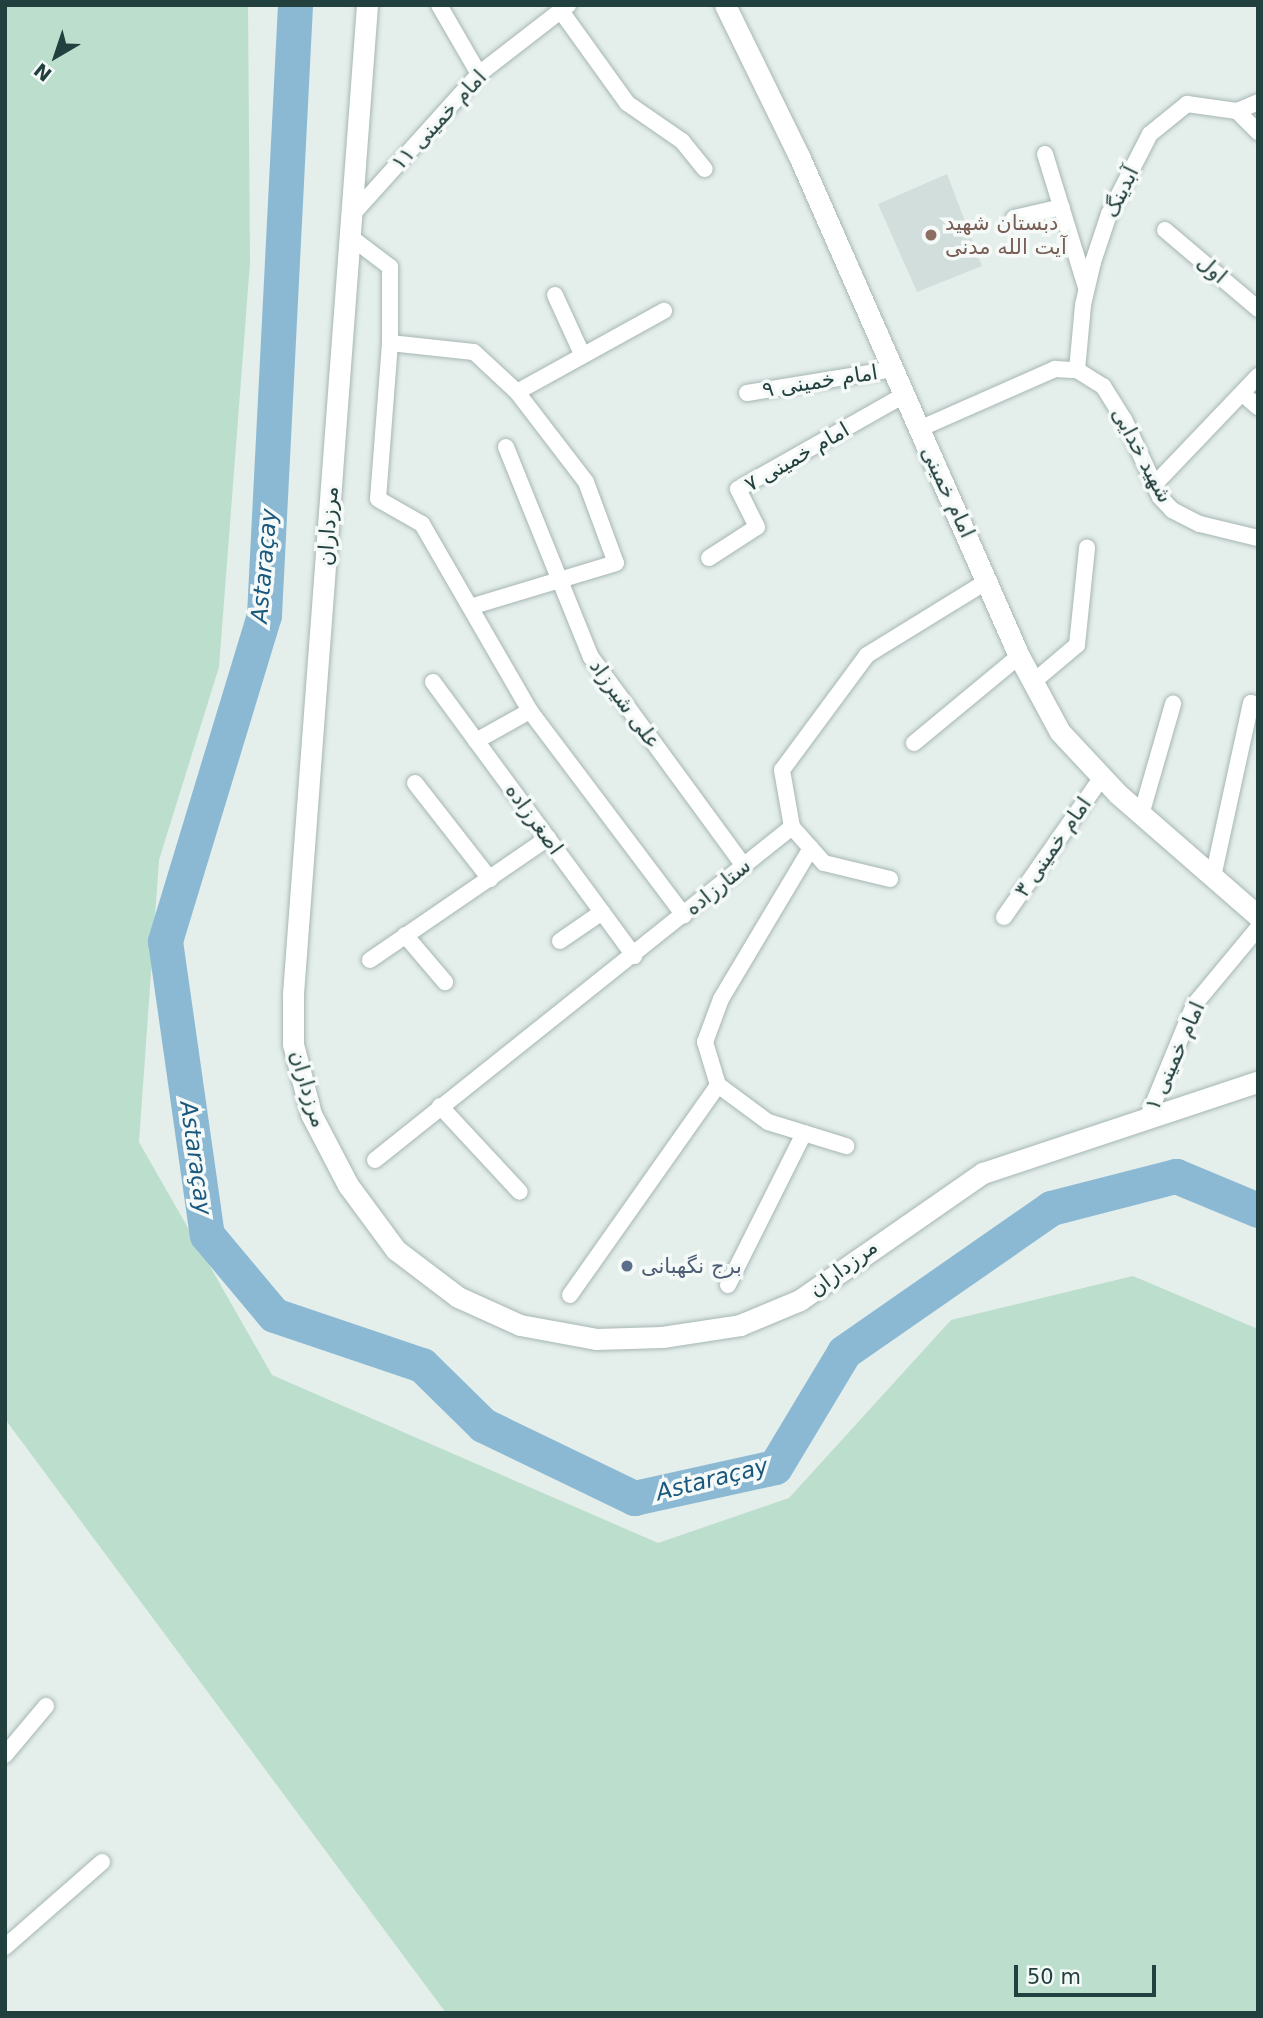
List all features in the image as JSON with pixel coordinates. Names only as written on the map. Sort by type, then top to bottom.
[{"type":"street","name":"مرزداران","points":[[366,5],[293,993],[293,1044],[311,1114],[348,1185],[396,1250],[457,1297],[520,1325],[596,1339],[662,1338],[740,1325],[800,1300],[983,1173],[1258,1082]]},
{"type":"street","points":[[439,5],[479,74]]},
{"type":"street","name":"امام خمینی","points":[[724,5],[799,156],[919,429],[989,580],[1019,656],[1060,732],[1141,815],[1258,916]]},
{"type":"street","name":"امام خمینی ۱۱","points":[[349,226],[479,74],[564,8]]},
{"type":"street","points":[[564,8],[627,103],[682,141],[705,169]]},
{"type":"street","points":[[1258,102],[1237,111],[1258,132]]},
{"type":"street","name":"آبدینگ","points":[[1077,370],[1087,289],[1109,214],[1150,134],[1187,104],[1237,111]]},
{"type":"street","points":[[1045,154],[1087,289]]},
{"type":"street","points":[[1014,218],[1062,207]]},
{"type":"street","points":[[349,226],[390,267],[390,343],[378,499],[422,524],[530,711],[684,915]]},
{"type":"street","name":"اول","points":[[1165,230],[1258,309]]},
{"type":"street","points":[[555,295],[582,354]]},
{"type":"street","points":[[517,392],[664,311]]},
{"type":"street","points":[[390,343],[474,352],[517,392],[586,482],[616,563],[470,607]]},
{"type":"street","name":"امام خمینی ۹","points":[[747,393],[893,369]]},
{"type":"street","points":[[919,429],[1055,369],[1077,370]]},
{"type":"street","name":"شهید خدایی","points":[[1077,370],[1103,386],[1154,485],[1172,510],[1200,524],[1258,538]]},
{"type":"street","points":[[1154,485],[1258,376]]},
{"type":"street","points":[[1243,394],[1258,407]]},
{"type":"street","name":"امام خمینی ۷","points":[[709,558],[757,527],[738,489],[904,395]]},
{"type":"street","name":"علی شیرزاد","points":[[506,447],[591,657],[744,866]]},
{"type":"street","points":[[1032,683],[1077,645],[1087,548]]},
{"type":"street","points":[[890,879],[824,863],[792,827],[782,770],[867,655],[989,580]]},
{"type":"street","points":[[914,743],[1019,656]]},
{"type":"street","name":"اصغرزاده","points":[[433,682],[634,956]]},
{"type":"street","points":[[1213,877],[1251,703],[1258,705]]},
{"type":"street","points":[[1141,815],[1173,704]]},
{"type":"street","points":[[476,741],[530,711]]},
{"type":"street","name":"امام خمینی ۳","points":[[1004,917],[1102,777]]},
{"type":"street","points":[[415,783],[490,879]]},
{"type":"street","name":"ستارزاده","points":[[375,1160],[440,1106],[634,956],[792,827]]},
{"type":"street","points":[[370,960],[548,838]]},
{"type":"street","points":[[810,848],[721,999],[705,1042],[718,1085],[768,1122],[846,1146]]},
{"type":"street","points":[[559,941],[602,912]]},
{"type":"street","name":"امام خمینی ۱","points":[[1147,1119],[1194,1005],[1258,928]]},
{"type":"street","points":[[405,935],[445,982]]},
{"type":"street","points":[[570,1295],[718,1085]]},
{"type":"street","points":[[440,1106],[520,1192]]},
{"type":"street","points":[[728,1285],[804,1133]]},
{"type":"street","points":[[5,1755],[46,1706]]},
{"type":"street","points":[[5,1947],[102,1862]]},
{"type":"shaded area","name":"دبستان شهید آیت الله مدنی","points":[[947,174],[982,266],[917,292],[878,204]]},
{"type":"green space","points":[[5,5],[248,5],[250,263],[219,667],[159,860],[139,1142],[272,1375],[658,1543],[789,1498],[951,1320],[1133,1276],[1258,1329],[1258,2013],[446,2013],[5,1419]]},
{"type":"waterway","name":"Astaraçay","points":[[295,5],[264,615],[165,941],[207,1235],[274,1315],[422,1365],[483,1425],[634,1498],[775,1467],[844,1352],[1051,1208],[1176,1176],[1258,1210]]},
{"type":"place","name":"دبستان شهید آیت الله مدنی","points":[[931,235]]},
{"type":"place","name":"برج نگهبانی","points":[[627,1266]]}]
